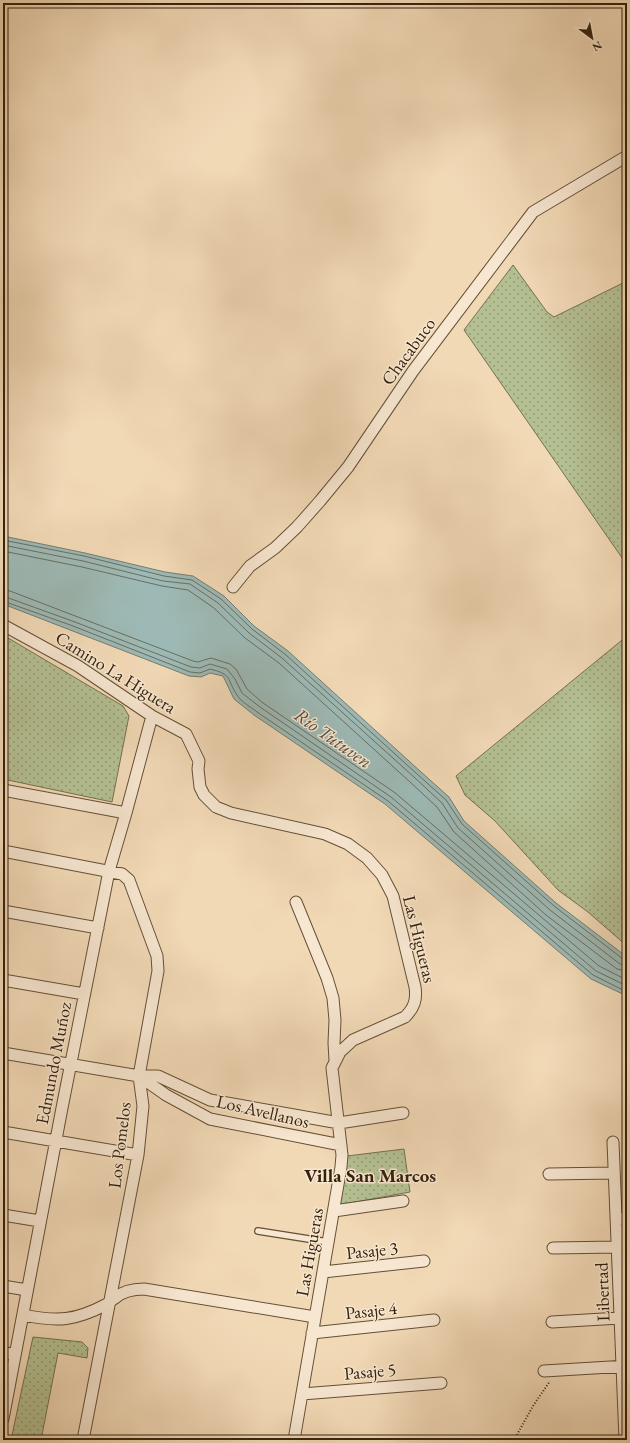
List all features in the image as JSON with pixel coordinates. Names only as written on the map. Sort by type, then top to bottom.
[{"type":"street","name":"Chacabuco","points":[[233,587],[250,566],[275,548],[297,527],[348,467],[413,371],[533,212],[627,156]]},
{"type":"street","name":"Camino La Higuera","points":[[3,625],[78,666],[152,716],[186,734],[199,760]]},
{"type":"street","name":"Edmundo Muñoz","points":[[3,1417],[70,1064],[109,871],[152,716]]},
{"type":"street","name":"Las Higueras","points":[[199,760],[198,769],[200,787],[207,798],[216,807],[230,813],[326,834],[358,850],[375,866],[393,896],[416,994],[413,1007],[404,1017],[353,1040],[344,1048],[335,1060],[332,1068],[339,1122],[342,1155],[341,1167],[294,1440]]},
{"type":"street","points":[[3,790],[126,813]]},
{"type":"street","name":"Los Pomelos","points":[[3,851],[122,874],[129,880],[157,956],[158,971],[139,1076],[143,1106],[138,1155],[83,1440]]},
{"type":"street","points":[[296,902],[327,978],[333,998],[335,1020],[335,1060]]},
{"type":"street","points":[[3,911],[98,928]]},
{"type":"street","points":[[3,980],[84,994]]},
{"type":"street","name":"Los Avellanos","points":[[3,1053],[139,1076],[158,1076],[210,1100],[339,1122],[403,1113]]},
{"type":"street","name":"Los Avellanos","points":[[139,1076],[166,1095],[210,1119],[341,1145]]},
{"type":"street","points":[[3,1132],[138,1155]]},
{"type":"street","name":"Libertad","points":[[613,1142],[614,1173],[621,1218],[617,1247],[623,1290],[620,1318],[624,1366],[625,1437]]},
{"type":"street","points":[[549,1174],[614,1173]]},
{"type":"street","points":[[334,1211],[403,1201]]},
{"type":"street","points":[[3,1215],[40,1222]]},
{"type":"street","points":[[553,1248],[617,1247]]},
{"type":"street","name":"Pasaje 3","points":[[323,1272],[424,1261]]},
{"type":"street","points":[[3,1286],[27,1290]]},
{"type":"street","points":[[23,1315],[49,1320],[69,1319],[81,1316],[110,1303],[124,1292],[144,1288],[315,1318]]},
{"type":"street","points":[[552,1322],[620,1318]]},
{"type":"street","name":"Pasaje 4","points":[[312,1333],[434,1320]]},
{"type":"street","points":[[3,1352],[15,1355]]},
{"type":"street","points":[[544,1371],[624,1366]]},
{"type":"street","name":"Pasaje 5","points":[[302,1394],[441,1383]]},
{"type":"lane","points":[[258,1230],[328,1242]]},
{"type":"path","points":[[514,1440],[533,1406],[558,1370]]},
{"type":"green space","points":[[513,265],[547,312],[554,317],[627,281],[627,565],[464,330]]},
{"type":"green space","points":[[3,635],[123,706],[129,716],[112,802],[3,779]]},
{"type":"green space","points":[[627,636],[627,946],[588,912],[558,890],[495,821],[465,795],[456,776]]},
{"type":"green space","name":"Villa San Marcos","points":[[404,1149],[410,1192],[339,1205],[347,1156]]},
{"type":"green space","points":[[33,1337],[82,1342],[88,1348],[87,1358],[58,1353],[41,1440],[11,1440]]},
{"type":"water","name":"Río Tutuven","points":[[3,536],[165,572],[193,576],[224,596],[254,626],[288,651],[449,797],[464,821],[556,903],[627,957],[627,996],[591,979],[385,804],[254,715],[234,699],[223,676],[210,673],[201,677],[189,676],[3,604]]},
{"type":"district","name":"Villa San Marcos","points":[[370,1175]]}]
